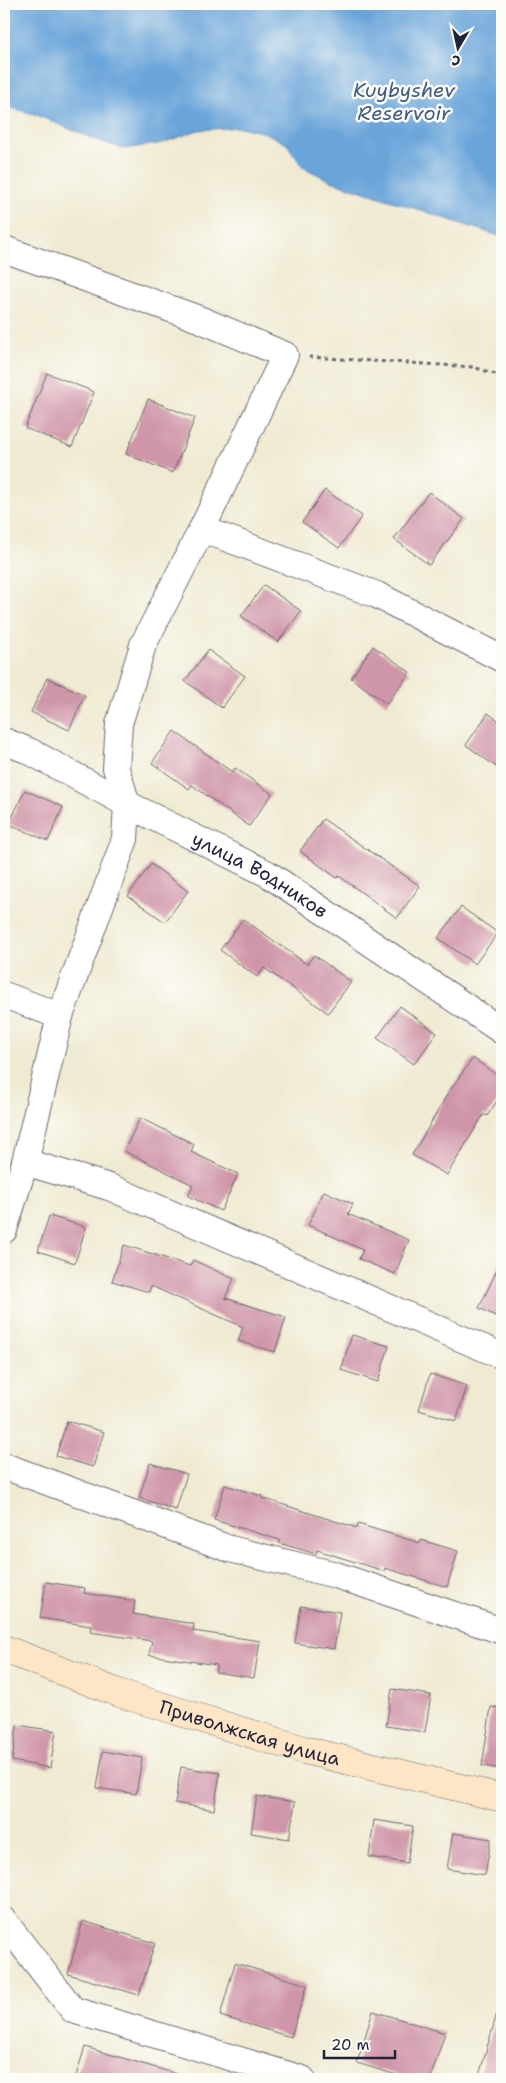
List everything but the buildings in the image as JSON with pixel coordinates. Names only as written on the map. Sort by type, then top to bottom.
[{"type":"main road","name":"Приволжская улица","points":[[4,1648],[119,1693],[304,1750],[502,1798]]},
{"type":"street","points":[[4,249],[199,319],[285,355],[202,529],[143,645],[119,724],[116,768],[127,804],[125,839],[60,1016],[25,1162],[4,1230]]},
{"type":"street","points":[[202,529],[378,595],[502,659]]},
{"type":"street","name":"улица Водников","points":[[4,741],[29,751],[127,804],[268,874],[502,1031]]},
{"type":"street","points":[[4,995],[60,1016]]},
{"type":"street","points":[[25,1162],[110,1187],[502,1356]]},
{"type":"street","points":[[4,1466],[230,1549],[336,1575],[502,1632]]},
{"type":"street","points":[[4,1921],[73,2010],[302,2079]]},
{"type":"path","points":[[285,355],[473,367],[502,376]]},
{"type":"water","name":"Kuybyshev Reservoir","points":[[4,4],[502,4],[502,237],[331,181],[303,167],[287,144],[266,133],[240,127],[198,130],[163,143],[125,149],[94,139],[34,114],[4,106]]}]
